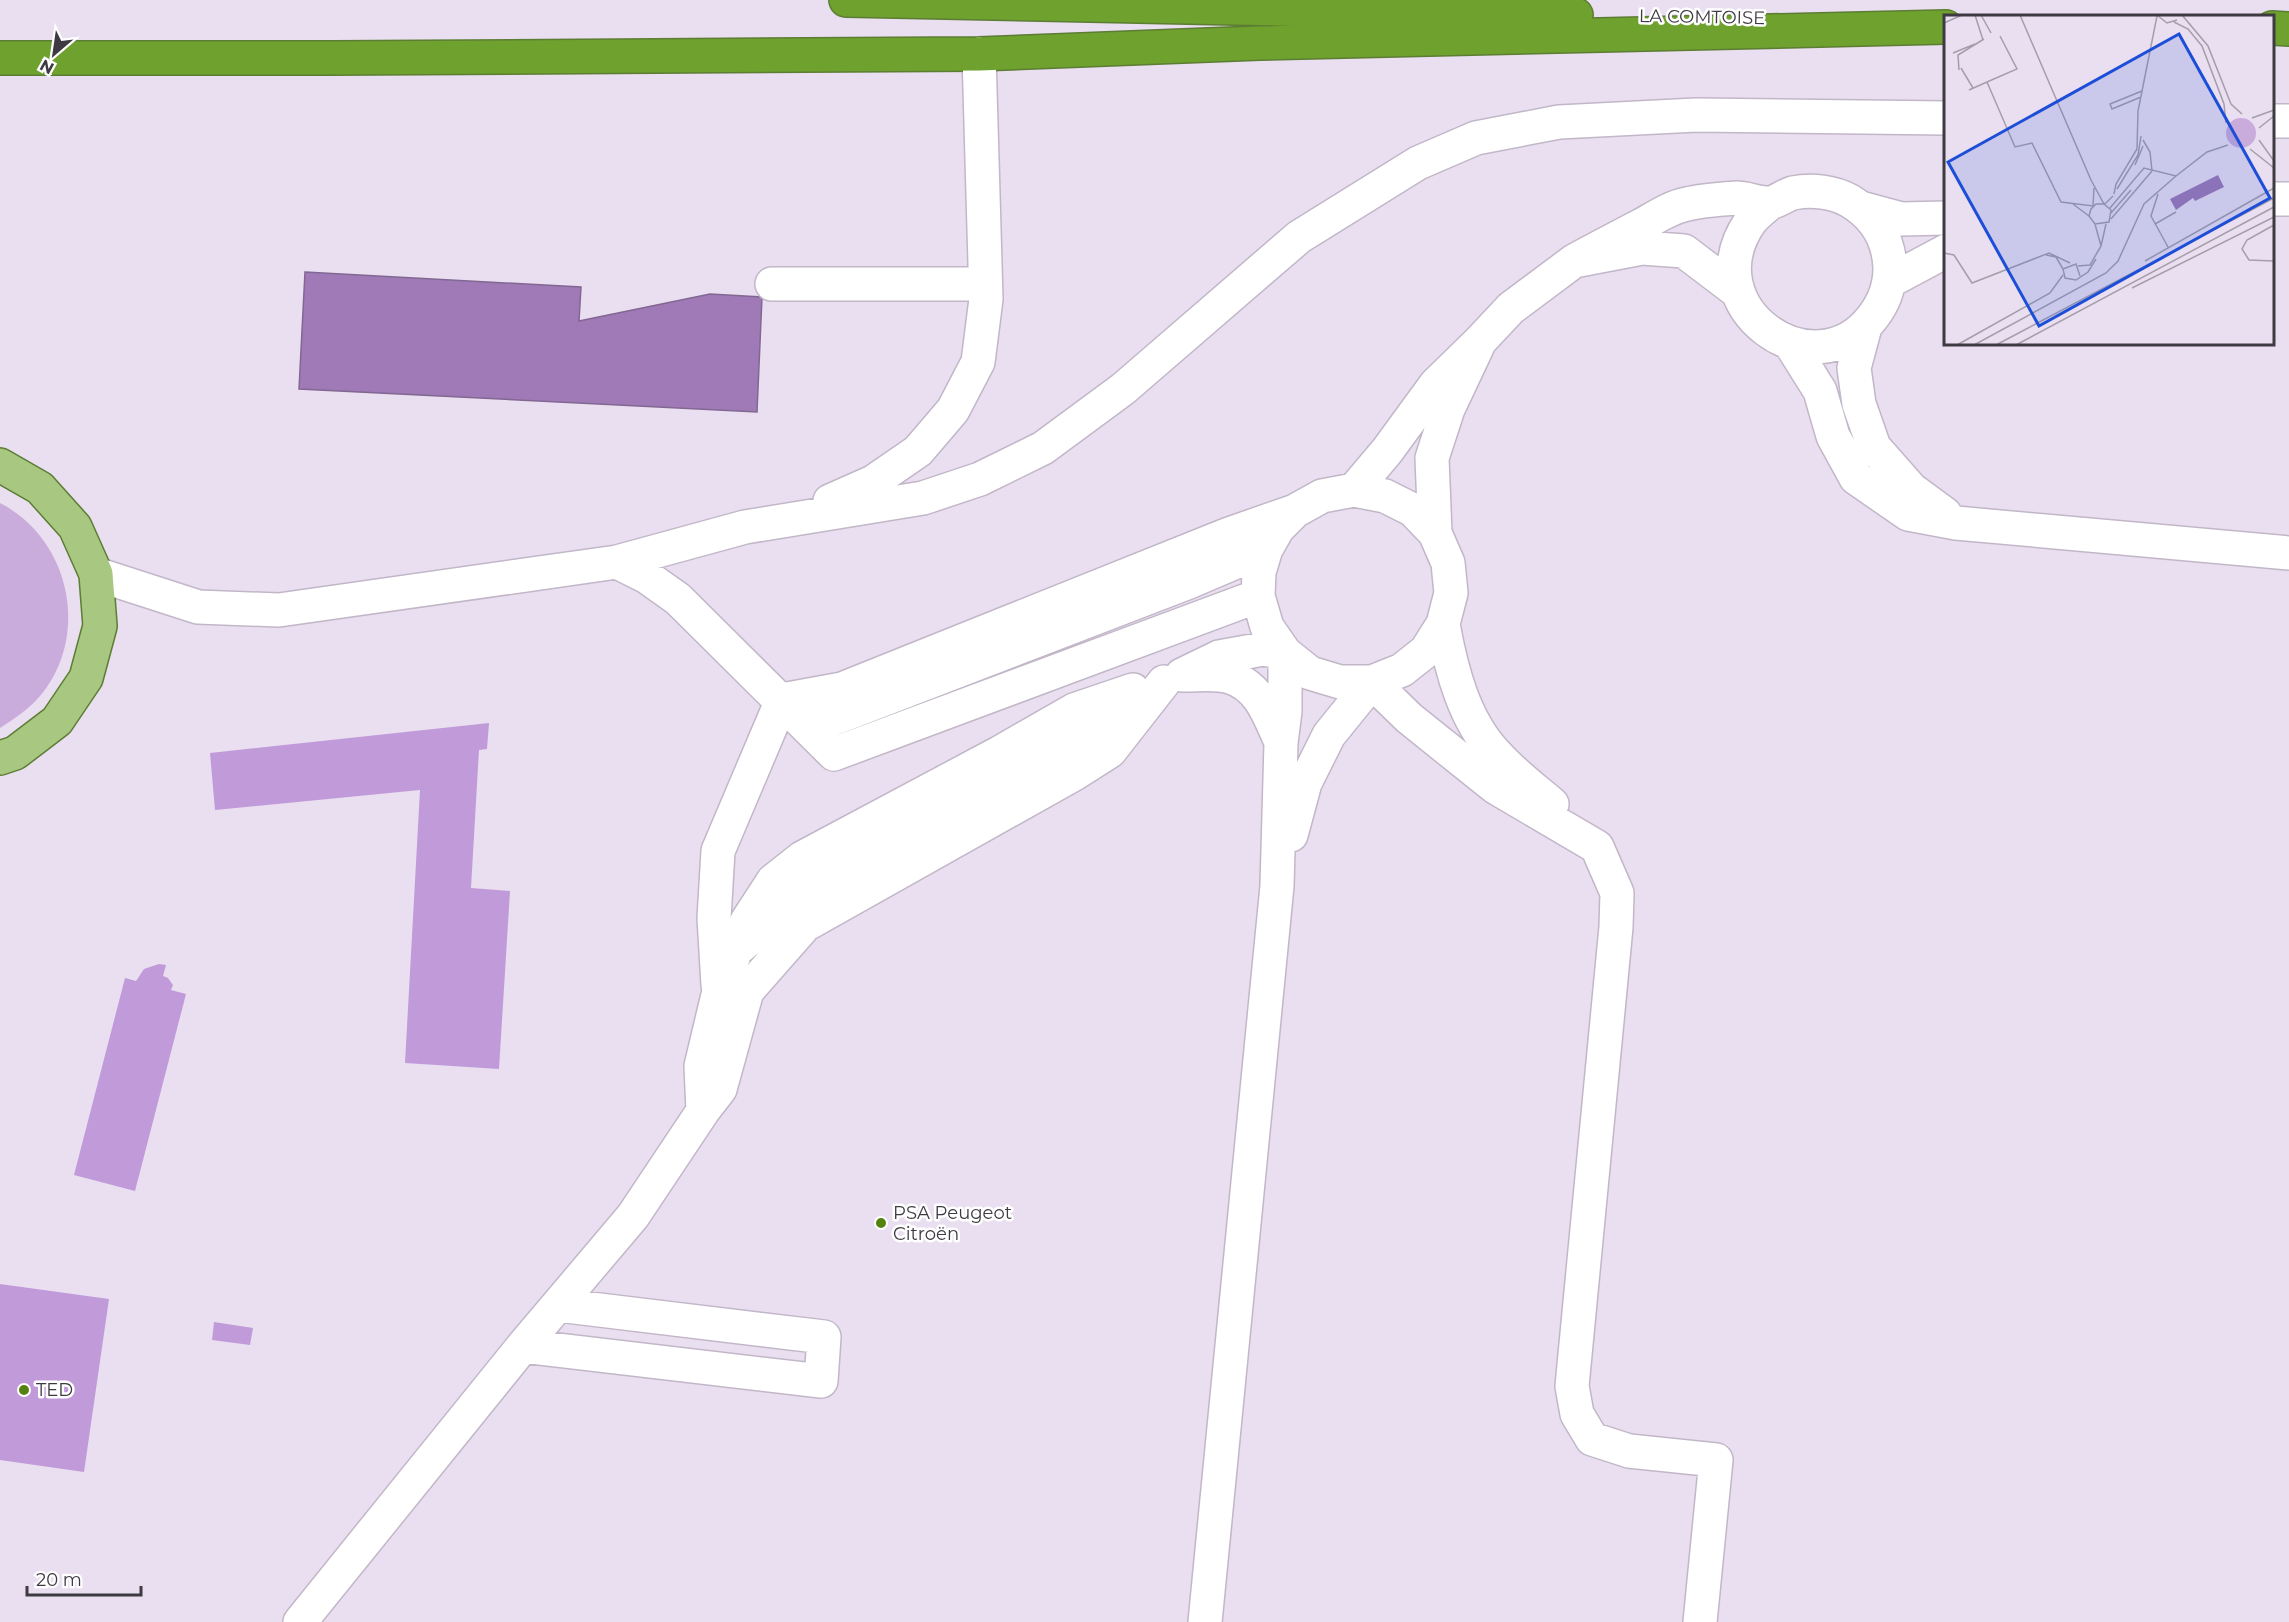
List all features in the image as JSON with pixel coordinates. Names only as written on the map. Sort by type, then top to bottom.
[{"type":"highway","name":"LA COMTOISE","points":[[846,0],[1944,22]]},
{"type":"highway","points":[[0,58],[979,54],[1260,43],[1944,27]]},
{"type":"highway","points":[[2274,28],[2289,29]]},
{"type":"main road","points":[[0,465],[40,488],[75,526],[96,574],[100,626],[86,678],[57,721],[5,762]]},
{"type":"street","points":[[787,519],[873,483],[918,451],[953,410],[978,362],[986,299],[979,54]]},
{"type":"street","points":[[96,574],[198,607],[279,610],[616,562],[745,527],[923,498],[980,479],[1043,448],[1123,389],[1299,237],[1418,163],[1476,138],[1559,122],[1696,115],[1944,118]]},
{"type":"street","points":[[1864,209],[1881,230],[1890,254],[1890,281],[1881,306],[1865,327],[1842,341],[1816,347],[1790,343],[1767,332],[1749,315],[1738,292],[1734,267],[1739,242],[1751,220],[1770,203],[1792,193],[1817,191],[1842,197],[1864,209],[1901,219],[1944,218]]},
{"type":"street","points":[[1354,490],[1387,451],[1436,384],[1512,308],[1574,261],[1664,213],[1686,204],[1739,198],[1770,203]]},
{"type":"street","points":[[1574,261],[1642,248],[1684,251],[1738,292]]},
{"type":"street","points":[[1890,281],[1944,252]]},
{"type":"street","points":[[772,284],[985,284]]},
{"type":"street","points":[[1865,327],[1854,368],[1859,404],[1874,447],[1911,489],[1956,523]]},
{"type":"street","points":[[1435,533],[1432,458],[1448,408],[1480,341]]},
{"type":"street","points":[[1790,343],[1820,390],[1833,436],[1856,478],[1908,514],[1956,523],[2289,553]]},
{"type":"street","points":[[782,700],[842,689],[1294,511],[1322,496],[1354,490],[1385,496],[1413,510],[1435,533],[1448,562],[1451,593],[1443,624],[1426,651],[1402,670],[1372,682],[1340,682],[1310,673],[1285,653],[1267,627],[1258,596],[1259,572],[1266,549],[1278,528],[1294,511]]},
{"type":"street","points":[[807,725],[830,720],[1189,582],[1266,549]]},
{"type":"street","points":[[616,562],[647,577],[678,598],[834,754],[1258,596]]},
{"type":"street","points":[[1443,624],[1449,662],[1459,691],[1478,730],[1496,754],[1597,847],[1617,893],[1616,927],[1572,1386],[1577,1414],[1592,1439],[1629,1451],[1716,1460],[1700,1622]]},
{"type":"street","points":[[703,1111],[701,1066],[718,995],[736,950],[819,881],[1088,733],[1173,678],[1219,657],[1263,649],[1285,653]]},
{"type":"street","points":[[1205,1622],[1277,886],[1281,743],[1285,711],[1285,653]]},
{"type":"street","points":[[300,1622],[523,1346],[633,1216],[720,1089],[747,991],[805,925],[1074,774],[1110,751],[1173,678],[1229,677],[1245,686],[1262,700],[1281,743]]},
{"type":"street","points":[[1372,682],[1495,788],[1597,847]]},
{"type":"street","points":[[1277,886],[1305,783],[1329,735],[1372,682]]},
{"type":"street","points":[[718,995],[714,918],[718,851],[782,700]]},
{"type":"street","points":[[523,1346],[821,1381],[824,1337],[558,1305]]},
{"type":"shaded area","points":[[305,272],[581,287],[579,321],[710,294],[762,297],[757,412],[299,389]]},
{"type":"shaded area","points":[[0,503],[24,519],[43,540],[57,564],[65,590],[68,618],[65,645],[56,672],[36,701],[0,728]]},
{"type":"building","points":[[489,723],[487,749],[479,750],[471,888],[510,891],[499,1069],[405,1063],[420,790],[215,810],[210,753]]},
{"type":"building","points":[[159,964],[166,965],[163,976],[168,978],[173,985],[171,990],[186,994],[135,1191],[74,1175],[125,978],[136,981],[144,969]]},
{"type":"building","points":[[0,1284],[109,1299],[84,1472],[0,1460]]},
{"type":"building","points":[[214,1322],[253,1328],[250,1345],[212,1340]]},
{"type":"place","name":"PSA Peugeot Citroën","points":[[881,1223]]},
{"type":"place","name":"TED","points":[[24,1390]]}]
